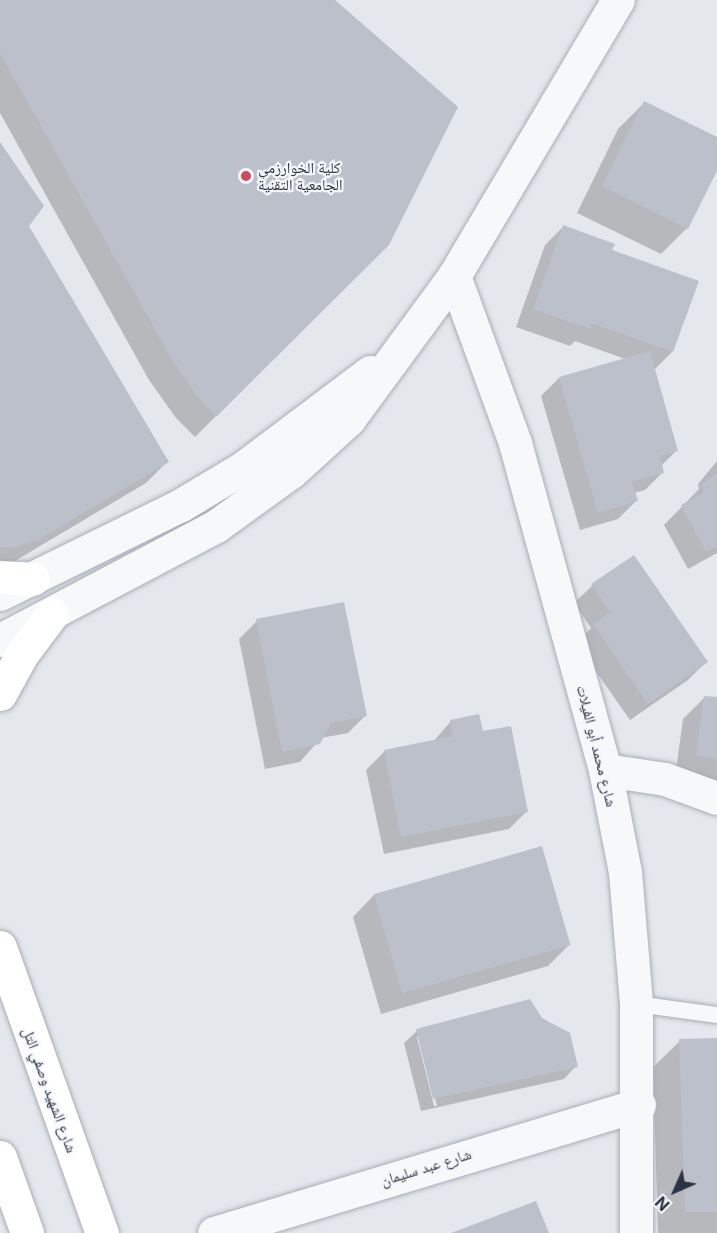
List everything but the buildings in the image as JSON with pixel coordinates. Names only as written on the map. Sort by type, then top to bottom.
[{"type":"main road","points":[[0,578],[33,579]]},
{"type":"main road","points":[[0,694],[22,654],[52,614]]},
{"type":"main road","name":"شارع الشهيد وصفي التل","points":[[0,947],[102,1233]]},
{"type":"main road","points":[[0,1156],[27,1233]]},
{"type":"street","points":[[0,640],[206,532],[291,472],[349,419],[454,276],[618,0]]},
{"type":"street","name":"شارع محمد أبو الفيلات","points":[[454,276],[515,443],[606,770],[625,872],[636,1004],[639,1105],[636,1233]]},
{"type":"street","points":[[0,594],[181,505],[235,472],[395,354]]},
{"type":"street","points":[[606,770],[665,779],[717,798]]},
{"type":"street","name":"شارع عبد سليمان","points":[[214,1233],[639,1105]]},
{"type":"lane","points":[[636,1004],[717,1015]]},
{"type":"place","name":"كلية الخوارزمي الجامعية التقنية","points":[[246,176]]}]
